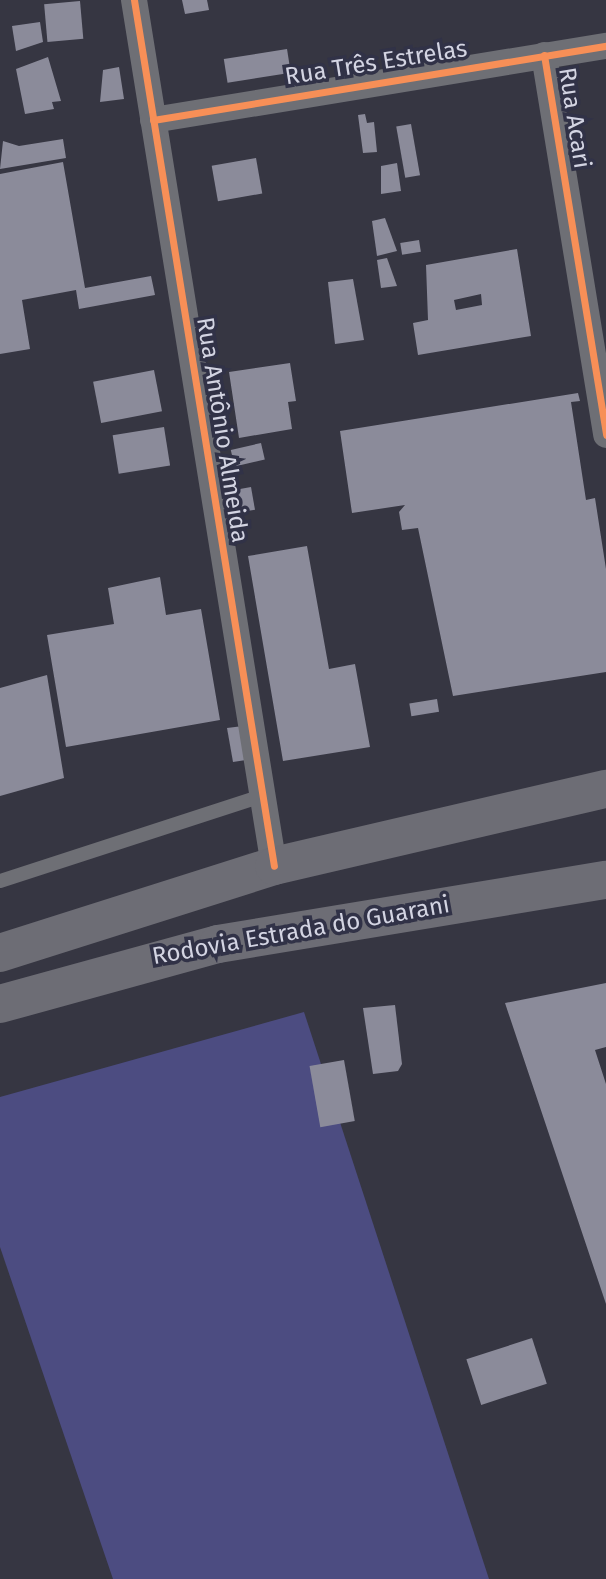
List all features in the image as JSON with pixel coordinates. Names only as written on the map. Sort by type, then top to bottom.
[{"type":"highway","name":"Rodovia Estrada do Guarani","points":[[0,953],[274,866],[606,789]]},
{"type":"highway","name":"Rodovia Estrada do Guarani","points":[[0,1004],[218,944],[606,880]]},
{"type":"street","name":"Rua Antônio Almeida","points":[[134,0],[274,866]]},
{"type":"street","name":"Rua Três Estrelas","points":[[153,120],[606,46]]},
{"type":"street","name":"Rua Acari","points":[[544,55],[606,435]]},
{"type":"lane","points":[[0,880],[261,796]]},
{"type":"shaded area","points":[[304,1012],[489,1579],[113,1579],[0,1247],[0,1097]]},
{"type":"building","points":[[182,0],[207,0],[209,10],[185,14]]},
{"type":"building","points":[[80,1],[83,39],[47,42],[44,4]]},
{"type":"building","points":[[40,22],[43,42],[16,51],[12,26]]},
{"type":"building","points":[[287,49],[291,73],[228,83],[224,59]]},
{"type":"building","points":[[48,57],[61,101],[52,102],[54,109],[25,114],[16,69]]},
{"type":"building","points":[[119,67],[124,99],[100,102],[103,70]]},
{"type":"building","points":[[365,114],[367,123],[374,122],[377,152],[363,153],[358,115]]},
{"type":"building","points":[[411,124],[420,175],[405,178],[396,127]]},
{"type":"building","points":[[63,139],[66,158],[0,169],[3,141],[19,146]]},
{"type":"building","points":[[256,158],[262,193],[218,201],[212,166]]},
{"type":"building","points":[[63,162],[85,288],[151,276],[155,295],[79,309],[76,290],[22,300],[30,349],[0,354],[0,174]]},
{"type":"building","points":[[397,163],[401,191],[381,194],[381,166]]},
{"type":"building","points":[[385,218],[397,251],[377,256],[372,221]]},
{"type":"building","points":[[419,240],[421,252],[402,255],[400,243]]},
{"type":"building","points":[[517,249],[531,336],[418,355],[413,323],[428,320],[426,265]],"holes":[[[481,294],[482,305],[456,310],[454,300]]]},
{"type":"building","points":[[387,258],[397,286],[381,288],[377,260]]},
{"type":"building","points":[[353,279],[364,340],[335,344],[328,282]]},
{"type":"building","points":[[290,363],[296,401],[288,402],[292,429],[239,438],[229,372]]},
{"type":"building","points":[[154,370],[162,411],[101,423],[93,382]]},
{"type":"building","points":[[578,393],[580,401],[571,402],[586,500],[595,498],[606,569],[606,672],[453,696],[418,528],[402,530],[399,512],[405,505],[352,513],[340,431]]},
{"type":"building","points":[[164,427],[170,466],[119,474],[113,435]]},
{"type":"building","points":[[261,443],[265,460],[235,467],[231,450]]},
{"type":"building","points":[[251,487],[255,510],[241,512],[237,489]]},
{"type":"building","points":[[307,546],[329,669],[355,664],[370,747],[283,761],[248,556]]},
{"type":"building","points":[[160,577],[166,615],[201,609],[220,720],[66,747],[47,635],[114,624],[108,588]]},
{"type":"building","points":[[47,675],[64,778],[0,796],[0,688]]},
{"type":"building","points":[[437,699],[439,712],[411,716],[409,703]]},
{"type":"building","points":[[243,726],[246,760],[233,762],[227,728]]},
{"type":"building","points":[[606,983],[606,1047],[595,1050],[606,1084],[606,1304],[505,1003]]},
{"type":"building","points":[[395,1005],[402,1064],[398,1071],[373,1074],[363,1008]]},
{"type":"building","points":[[344,1060],[355,1121],[320,1127],[310,1066]]},
{"type":"building","points":[[532,1338],[547,1384],[481,1405],[466,1359]]},
{"type":"cycle path","points":[[134,0],[274,866]]},
{"type":"cycle path","points":[[153,120],[606,46]]},
{"type":"cycle path","points":[[544,55],[606,435]]}]
